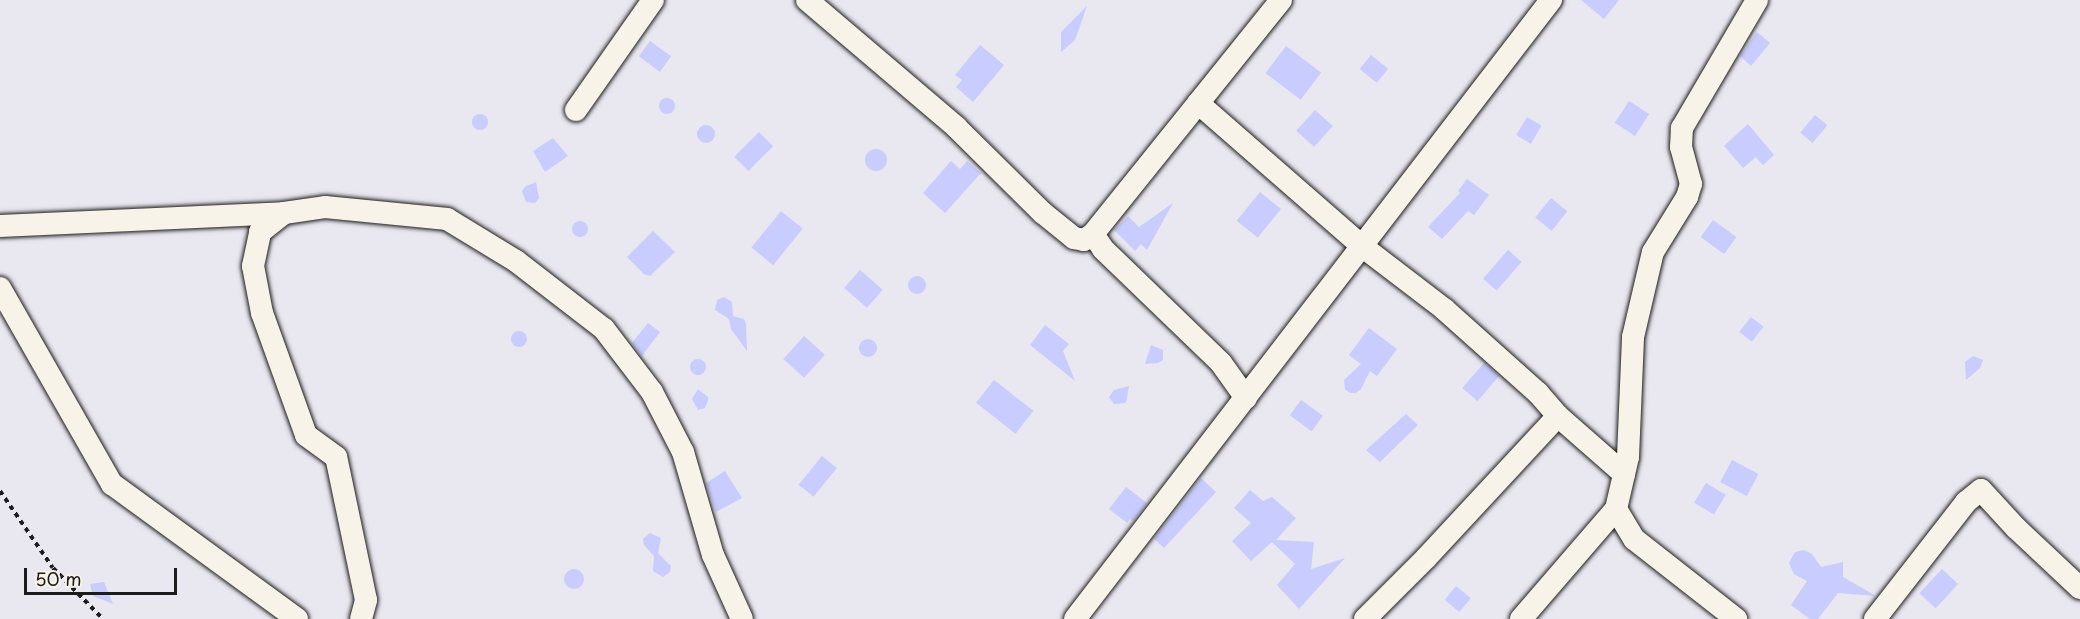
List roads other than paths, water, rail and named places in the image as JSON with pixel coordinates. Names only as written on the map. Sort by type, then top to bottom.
[{"type":"street","points":[[576,110],[653,0]]},
{"type":"street","points":[[807,0],[956,127],[1043,213],[1074,238],[1084,240],[1093,234],[1281,0]]},
{"type":"street","points":[[1075,619],[1551,0]]},
{"type":"street","points":[[1521,619],[1616,509],[1628,457],[1633,337],[1653,252],[1687,196],[1691,184],[1681,147],[1682,129],[1757,0]]},
{"type":"street","points":[[1198,103],[1362,247],[1444,309],[1538,393],[1558,416],[1624,474]]},
{"type":"street","points":[[0,226],[284,213],[325,207],[447,219],[516,261],[604,329],[652,392],[683,452],[713,555],[742,619]]},
{"type":"street","points":[[284,213],[260,232],[253,266],[262,313],[306,435],[336,457],[366,600],[361,619]]},
{"type":"street","points":[[1093,234],[1103,249],[1221,363],[1246,398]]},
{"type":"street","points":[[0,288],[112,484],[297,619]]},
{"type":"street","points":[[1365,619],[1426,558],[1558,416]]},
{"type":"street","points":[[1879,618],[1966,501],[1981,490],[2016,528],[2080,588]]},
{"type":"street","points":[[1616,509],[1634,539],[1736,619]]}]
